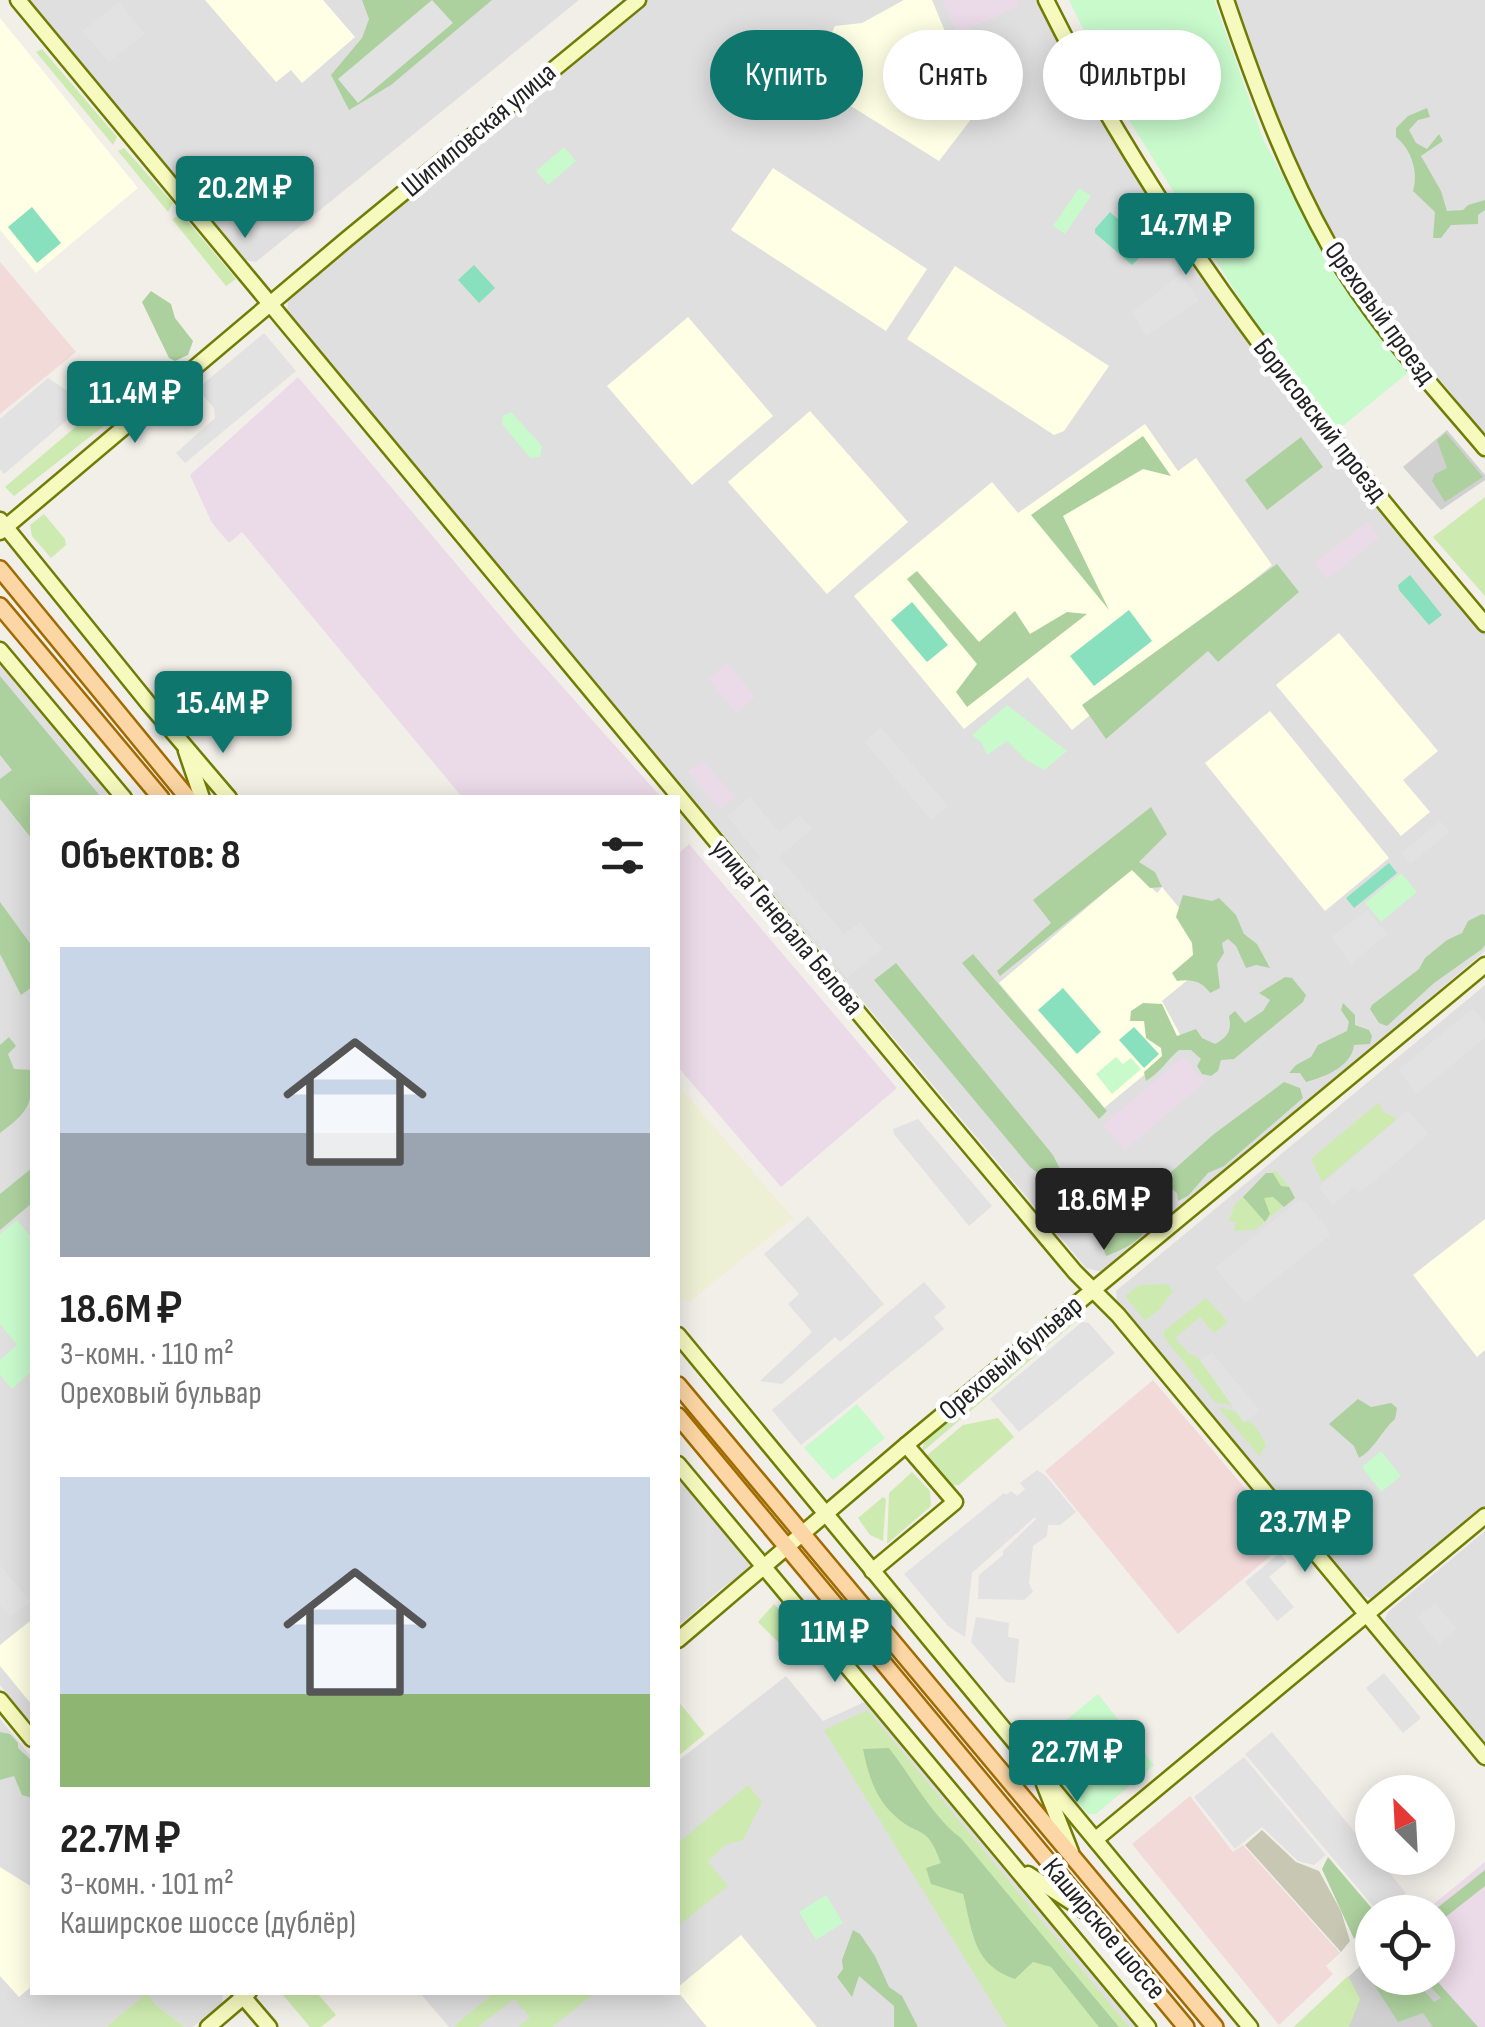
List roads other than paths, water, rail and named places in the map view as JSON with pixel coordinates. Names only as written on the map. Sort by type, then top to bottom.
[{"type":"main road","name":"улица Генерала Белова","points":[[18,0],[678,795]]},
{"type":"main road","name":"Шипиловская улица","points":[[2,526],[638,0]]},
{"type":"main road","name":"Борисовский проезд","points":[[1046,0],[1112,121],[1217,284],[1361,476],[1485,624]]},
{"type":"main road","name":"Ореховый проезд","points":[[1226,0],[1264,110],[1332,250],[1401,348],[1485,448]]},
{"type":"main road","points":[[2,526],[227,795]]},
{"type":"main road","points":[[0,569],[186,795]]},
{"type":"main road","points":[[0,606],[159,795]]},
{"type":"main road","points":[[0,650],[121,795]]},
{"type":"main road","points":[[183,742],[201,795]]},
{"type":"main road","name":"улица Генерала Белова","points":[[680,797],[1485,1757]]},
{"type":"main road","name":"Ореховый бульвар","points":[[680,1638],[906,1445],[1485,964]]},
{"type":"main road","points":[[680,1338],[1250,2027]]},
{"type":"main road","points":[[680,1348],[701,1364]]},
{"type":"main road","name":"Каширское шоссе","points":[[680,1387],[1215,2027]]},
{"type":"main road","name":"Каширское шоссе","points":[[680,1418],[1186,2027]]},
{"type":"main road","points":[[872,1570],[955,1502],[906,1445]]},
{"type":"main road","points":[[680,1466],[1148,2027]]},
{"type":"main road","points":[[1096,1840],[1485,1516]]},
{"type":"main road","points":[[0,1700],[30,1737]]},
{"type":"main road","points":[[1039,1772],[1071,1853]]},
{"type":"main road","points":[[1008,1858],[1093,1917]]},
{"type":"main road","points":[[208,2027],[243,1995]]},
{"type":"main road","points":[[245,1995],[269,2027]]}]
